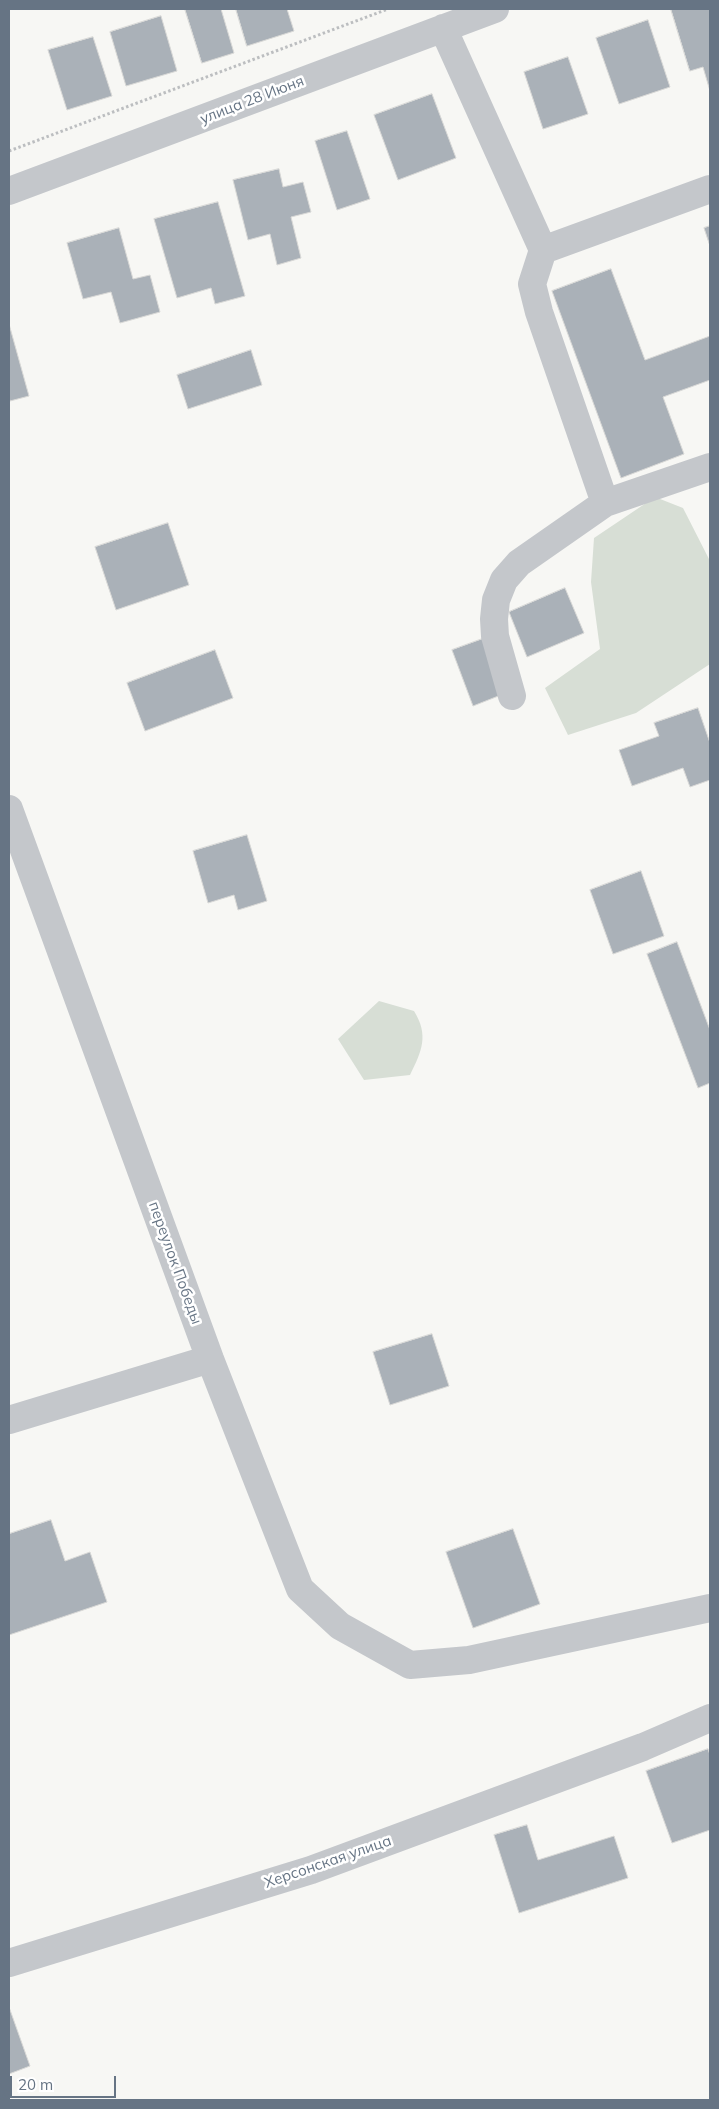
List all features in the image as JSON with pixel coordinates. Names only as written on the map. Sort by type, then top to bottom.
[{"type":"street","name":"улица 28 Июня","points":[[9,191],[495,9]]},
{"type":"street","points":[[444,28],[543,250],[532,284],[539,312],[604,503]]},
{"type":"street","points":[[543,250],[710,189]]},
{"type":"street","points":[[512,696],[496,636],[494,619],[496,600],[504,580],[519,563],[604,503],[710,467]]},
{"type":"street","name":"переулок Победы","points":[[9,809],[210,1359],[300,1589],[340,1626],[410,1665],[469,1660],[709,1612]]},
{"type":"street","points":[[9,1420],[210,1359]]},
{"type":"street","name":"Херсонская улица","points":[[9,1962],[310,1870],[643,1747],[710,1718]]},
{"type":"path","points":[[9,150],[388,9]]},
{"type":"shaded area","points":[[655,497],[683,508],[710,561],[710,664],[636,713],[568,735],[545,688],[600,649],[591,582],[594,538]]},
{"type":"shaded area","points":[[379,1001],[414,1011],[421,1028],[422,1043],[418,1058],[410,1075],[364,1080],[338,1039]]},
{"type":"building","points":[[185,9],[221,9],[234,53],[202,63]]},
{"type":"building","points":[[236,9],[287,9],[294,31],[247,46]]},
{"type":"building","points":[[671,9],[710,9],[710,91],[703,67],[690,71]]},
{"type":"building","points":[[161,16],[177,71],[126,86],[110,32]]},
{"type":"building","points":[[648,20],[670,87],[619,104],[596,38]]},
{"type":"building","points":[[93,37],[112,96],[67,110],[48,50]]},
{"type":"building","points":[[568,57],[588,114],[543,129],[524,72]]},
{"type":"building","points":[[432,94],[456,158],[398,180],[374,115]]},
{"type":"building","points":[[347,131],[370,199],[337,210],[315,141]]},
{"type":"building","points":[[279,169],[283,187],[303,182],[311,212],[291,217],[301,258],[277,265],[270,234],[248,240],[233,180]]},
{"type":"building","points":[[218,202],[245,296],[215,304],[211,288],[177,298],[154,219]]},
{"type":"building","points":[[710,226],[710,246],[704,228]]},
{"type":"building","points":[[119,228],[133,279],[150,275],[160,312],[120,323],[111,292],[83,299],[67,243]]},
{"type":"building","points":[[611,269],[645,360],[710,336],[710,380],[663,397],[684,454],[621,478],[552,291]]},
{"type":"building","points":[[9,324],[29,396],[10,401],[9,397]]},
{"type":"building","points":[[251,350],[262,385],[188,409],[177,375]]},
{"type":"building","points":[[168,523],[189,585],[116,610],[95,547]]},
{"type":"building","points":[[565,588],[584,633],[527,657],[509,612]]},
{"type":"building","points":[[485,638],[506,693],[473,706],[452,650]]},
{"type":"building","points":[[215,650],[233,698],[145,731],[127,683]]},
{"type":"building","points":[[698,708],[710,743],[710,780],[690,787],[683,768],[632,786],[619,750],[659,736],[654,723]]},
{"type":"building","points":[[247,835],[267,901],[238,910],[234,895],[208,903],[193,851]]},
{"type":"building","points":[[641,871],[664,936],[613,954],[590,890]]},
{"type":"building","points":[[677,942],[710,1030],[710,1083],[698,1088],[647,954]]},
{"type":"building","points":[[432,1334],[449,1386],[390,1405],[373,1352]]},
{"type":"building","points":[[51,1520],[65,1561],[90,1552],[107,1602],[9,1635],[9,1534]]},
{"type":"building","points":[[513,1529],[540,1604],[473,1628],[446,1552]]},
{"type":"building","points":[[708,1749],[710,1755],[710,1830],[672,1843],[646,1771]]},
{"type":"building","points":[[527,1825],[538,1860],[614,1836],[628,1878],[519,1913],[494,1835]]},
{"type":"building","points":[[9,2007],[30,2066],[9,2074]]}]
